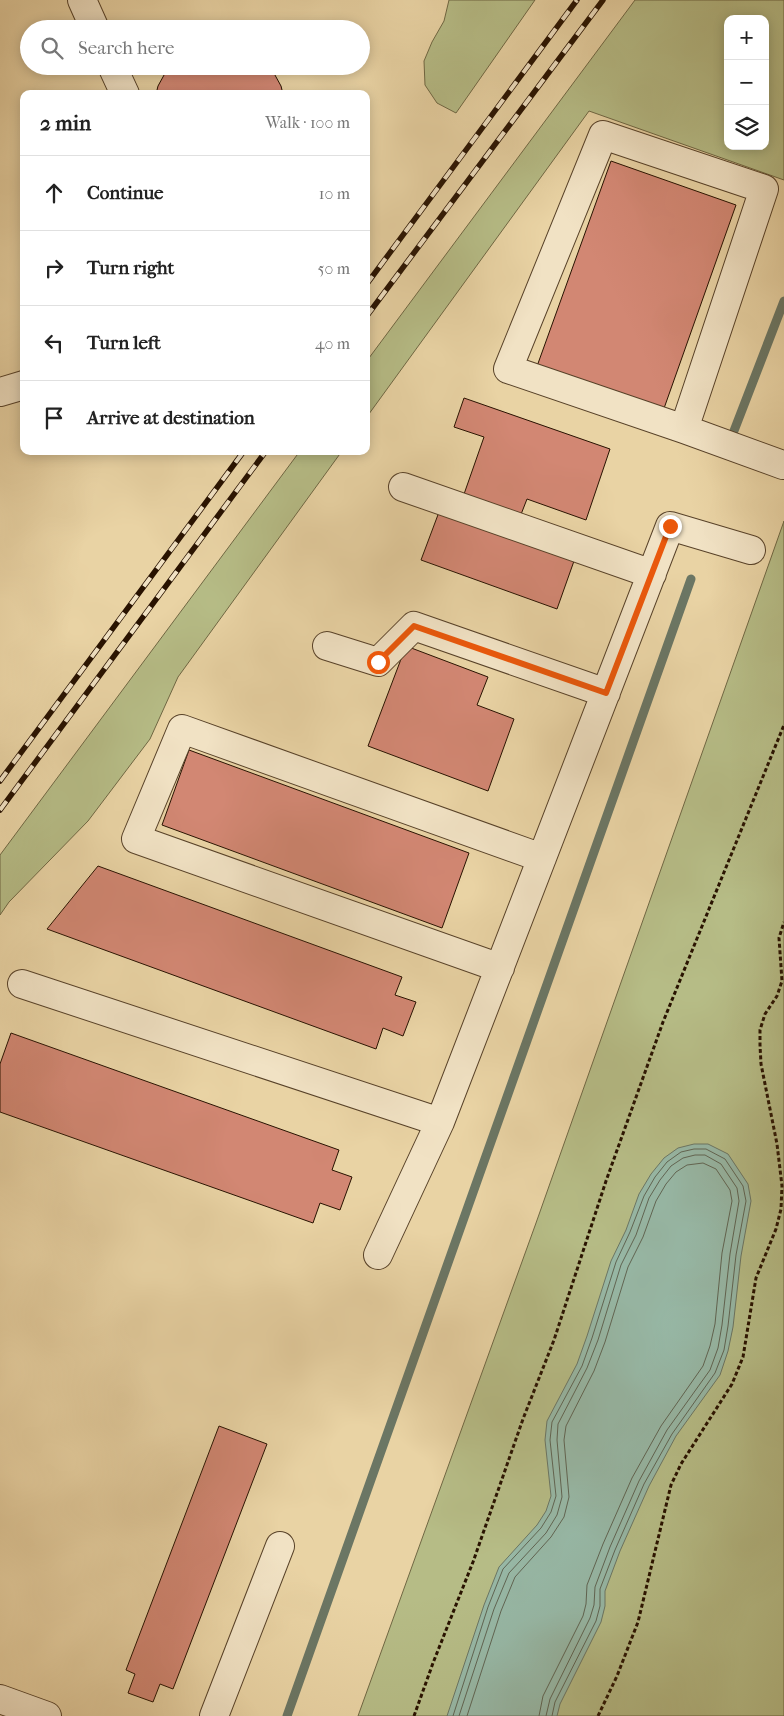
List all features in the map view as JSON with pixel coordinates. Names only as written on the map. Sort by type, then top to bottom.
[{"type":"lane","points":[[82,0],[91,20]]},
{"type":"lane","points":[[116,75],[123,90]]},
{"type":"lane","points":[[684,429],[764,189],[603,135],[508,369],[783,465]]},
{"type":"lane","points":[[0,392],[20,386]]},
{"type":"lane","points":[[403,487],[652,574]]},
{"type":"lane","points":[[378,1255],[440,1122],[670,526],[752,550]]},
{"type":"lane","points":[[327,646],[378,662],[414,626],[606,693]]},
{"type":"lane","points":[[500,968],[136,839],[182,729],[542,858]]},
{"type":"lane","points":[[22,984],[440,1122]]},
{"type":"lane","points":[[214,1716],[280,1546]]},
{"type":"lane","points":[[0,1699],[47,1716]]},
{"type":"path","points":[[414,1716],[473,1562],[523,1419],[554,1340],[606,1181],[663,1022],[784,724]]},
{"type":"path","points":[[598,1716],[617,1676],[638,1622],[671,1485],[681,1464],[732,1384],[743,1357],[756,1278],[776,1229],[781,1209],[782,1186],[777,1144],[761,1064],[760,1030],[765,1014],[777,996],[782,981],[780,938],[784,922]]},
{"type":"green space","points":[[449,0],[535,0],[456,113],[437,103],[425,85],[424,61],[444,21]]},
{"type":"green space","points":[[635,0],[784,0],[784,180],[589,111],[370,412],[370,357]]},
{"type":"green space","points":[[297,455],[339,455],[178,677],[150,739],[88,821],[9,902],[0,915],[0,855]]},
{"type":"green space","points":[[784,521],[784,1716],[358,1716],[536,1223]]},
{"type":"water","points":[[694,1144],[708,1144],[728,1154],[748,1184],[751,1201],[741,1256],[733,1327],[720,1375],[676,1436],[649,1486],[620,1551],[605,1591],[605,1606],[601,1622],[560,1704],[557,1716],[447,1716],[484,1605],[499,1567],[537,1525],[546,1511],[551,1496],[545,1440],[547,1421],[577,1364],[611,1261],[626,1230],[639,1194],[651,1174],[664,1158],[678,1148]]},
{"type":"building","points":[[164,75],[275,75],[282,90],[157,90]]},
{"type":"building","points":[[611,161],[736,205],[662,414],[536,369]]},
{"type":"building","points":[[464,398],[610,449],[586,520],[527,499],[520,517],[463,497],[484,437],[454,427]]},
{"type":"building","points":[[439,512],[574,561],[557,609],[421,560]]},
{"type":"building","points":[[406,646],[488,677],[477,705],[514,719],[488,791],[368,746]]},
{"type":"building","points":[[189,750],[469,853],[442,928],[162,825]]},
{"type":"building","points":[[98,866],[402,977],[395,995],[416,1002],[403,1036],[383,1028],[376,1049],[47,929]]},
{"type":"building","points":[[11,1033],[339,1150],[332,1170],[352,1177],[340,1210],[320,1203],[313,1223],[0,1112],[0,1064]]},
{"type":"building","points":[[219,1426],[267,1444],[173,1689],[160,1684],[153,1702],[128,1693],[135,1674],[126,1670]]},
{"type":"waterway","points":[[732,436],[784,301]]},
{"type":"waterway","points":[[287,1716],[691,579]]},
{"type":"railway","points":[[370,280],[577,0]]},
{"type":"railway","points":[[370,312],[603,0]]},
{"type":"railway","points":[[0,781],[241,455]]},
{"type":"railway","points":[[0,810],[263,455]]},
{"type":"route","points":[[378,662],[414,626],[606,693],[670,526]]}]
